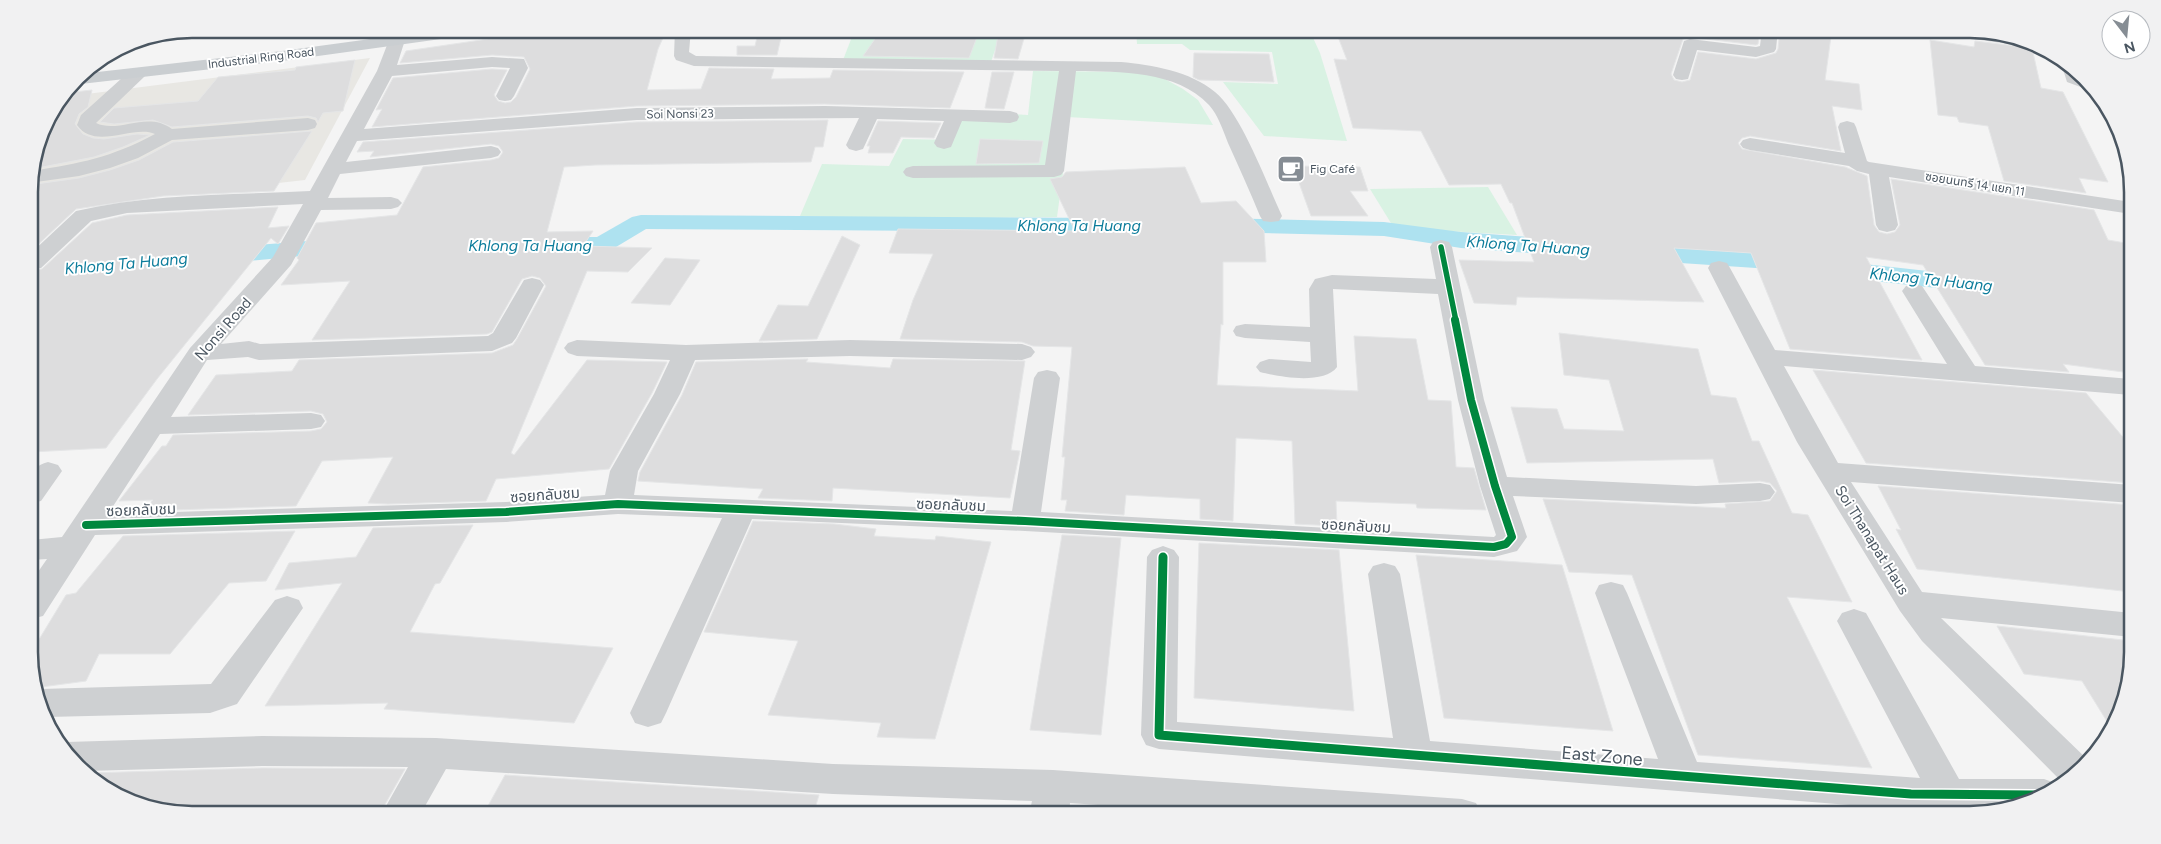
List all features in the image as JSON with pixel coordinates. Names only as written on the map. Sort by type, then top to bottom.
[{"type":"main road","name":"Industrial Ring Road","points":[[87,79],[412,38]]},
{"type":"street","points":[[682,38],[682,56],[694,61],[1068,66],[1143,69],[1174,78],[1196,88],[1215,101],[1226,116],[1270,216]]},
{"type":"street","points":[[1682,75],[1691,38]]},
{"type":"street","points":[[1700,38],[1756,52],[1768,50],[1769,38]]},
{"type":"street","name":"Nonsi Road","points":[[38,597],[200,353],[286,254],[386,71],[397,40]]},
{"type":"street","points":[[386,71],[492,62],[518,63],[519,68],[505,96]]},
{"type":"street","points":[[913,172],[1054,172],[1068,66]]},
{"type":"street","points":[[138,73],[88,119],[86,125],[91,130],[107,131],[158,128],[168,135]]},
{"type":"street","points":[[856,146],[871,113]]},
{"type":"street","name":"Soi Nonsi 23","points":[[351,136],[637,114],[871,113],[1010,117]]},
{"type":"street","points":[[944,143],[955,116]]},
{"type":"street","points":[[39,176],[78,170],[102,164],[126,156],[168,135],[308,124]]},
{"type":"street","points":[[1847,127],[1857,161]]},
{"type":"street","name":"ซอยนนทรี 14 แยก 11","points":[[1750,144],[1857,161],[1858,164],[1864,167],[1878,170],[2124,207]]},
{"type":"street","points":[[334,169],[491,152]]},
{"type":"street","points":[[1878,170],[1887,225]]},
{"type":"street","points":[[38,258],[84,216],[127,207],[316,201],[391,203]]},
{"type":"street","name":"ซอยกลับชม","points":[[38,548],[79,535],[506,512],[618,504],[1025,521],[1494,547],[1506,544],[1512,537],[1495,486],[1471,400],[1441,247]]},
{"type":"street","name":"Soi Thanapat Haus","points":[[1718,268],[1811,442],[1912,603],[1934,632],[2071,767]]},
{"type":"street","points":[[1269,366],[1320,370],[1324,367],[1321,289],[1323,284],[1332,282],[1449,287]]},
{"type":"street","points":[[200,353],[249,349],[259,352],[492,343],[503,338],[532,285]]},
{"type":"street","points":[[1914,291],[1966,373]]},
{"type":"street","points":[[1245,331],[1324,335]]},
{"type":"street","points":[[577,348],[686,352],[850,348],[1022,352]]},
{"type":"street","points":[[618,504],[624,471],[667,394],[686,352]]},
{"type":"street","points":[[1766,358],[2124,385]]},
{"type":"street","points":[[1025,521],[1047,378]]},
{"type":"street","points":[[152,426],[311,421]]},
{"type":"street","points":[[38,485],[48,471]]},
{"type":"street","points":[[1828,471],[2124,493]]},
{"type":"street","points":[[1495,486],[1696,495],[1760,492]]},
{"type":"street","points":[[648,713],[741,510]]},
{"type":"street","name":"East Zone","points":[[1163,557],[1158,735],[1911,794],[2029,795]]},
{"type":"street","points":[[1384,574],[1414,756]]},
{"type":"street","points":[[1611,593],[1684,777]]},
{"type":"street","points":[[1912,603],[2124,624]]},
{"type":"street","points":[[46,703],[210,699],[217,697],[224,694],[287,608]]},
{"type":"street","points":[[1854,622],[1948,795]]},
{"type":"street","points":[[79,757],[262,751],[436,753],[833,779],[1051,801],[1198,806]]},
{"type":"street","points":[[405,806],[436,753]]},
{"type":"shaded area","points":[[370,58],[305,180],[143,198],[38,206],[38,181],[43,151],[53,123],[71,96]]},
{"type":"green space","points":[[852,38],[999,38],[991,62],[843,60]]},
{"type":"green space","points":[[1137,38],[1313,38],[1320,53],[1347,141],[1264,136],[1223,82],[1278,84],[1272,52],[1190,50],[1182,44],[1137,44]]},
{"type":"green space","points":[[1033,71],[1140,72],[1163,78],[1198,100],[1213,125],[1067,117],[1067,144],[1057,217],[898,219],[800,216],[822,164],[889,166],[903,139],[954,140],[959,111],[1028,115]]},
{"type":"green space","points":[[1488,187],[1517,235],[1394,228],[1370,189]]},
{"type":"building","points":[[663,38],[658,49],[647,90],[701,89],[709,68],[774,69],[771,79],[830,78],[833,70],[964,72],[950,108],[825,104],[637,106],[372,127],[382,109],[376,110],[393,78],[492,69],[507,70],[494,95],[498,101],[511,102],[516,97],[530,69],[524,57],[492,55],[400,63],[406,51],[488,39]]},
{"type":"building","points":[[757,38],[781,38],[777,55],[737,55],[737,46],[755,46]]},
{"type":"building","points":[[876,38],[977,38],[969,58],[863,56]]},
{"type":"building","points":[[997,38],[1024,38],[1018,59],[994,58]]},
{"type":"building","points":[[1338,38],[1686,38],[1683,39],[1671,74],[1674,80],[1682,82],[1690,80],[1698,52],[1756,59],[1776,53],[1779,38],[1831,38],[1825,80],[1859,84],[1862,110],[1832,106],[1841,151],[1750,136],[1742,138],[1738,143],[1742,149],[1845,167],[1867,176],[1874,225],[1879,232],[1887,234],[1895,232],[1900,225],[1891,179],[2094,210],[2108,240],[2124,243],[2124,372],[2063,364],[2069,372],[1985,365],[1923,265],[1866,257],[1922,360],[1790,349],[1751,253],[1674,248],[1704,302],[1517,297],[1516,305],[1474,303],[1459,260],[1534,262],[1512,203],[1510,203],[1501,184],[1449,185],[1421,131],[1353,128],[1334,59],[1347,60]]},
{"type":"building","points":[[1698,38],[1759,38],[1756,45]]},
{"type":"building","points":[[1930,40],[1974,47],[1975,41],[2021,47],[2033,51],[2041,88],[2063,92],[2108,182],[2079,178],[2086,193],[2004,181],[1988,126],[1959,122],[1957,117],[1938,115]]},
{"type":"building","points":[[1194,53],[1269,54],[1274,82],[1199,80],[1193,77]]},
{"type":"building","points":[[355,60],[343,111],[323,113],[318,122],[316,118],[308,116],[172,127],[153,120],[114,124],[100,122],[114,108],[198,101],[218,77],[295,70],[296,67]]},
{"type":"building","points":[[992,72],[1014,72],[1004,109],[985,108]]},
{"type":"building","points":[[92,90],[88,107],[79,114],[75,124],[83,134],[93,138],[104,139],[137,134],[150,135],[94,157],[40,168],[43,151],[53,123],[74,92]]},
{"type":"building","points":[[828,120],[823,147],[815,147],[811,162],[564,167],[547,232],[593,231],[583,246],[652,248],[628,272],[587,271],[511,453],[514,455],[587,360],[667,362],[652,393],[609,469],[496,479],[486,501],[388,504],[368,503],[393,457],[322,461],[296,506],[143,511],[153,500],[119,501],[162,446],[166,446],[173,435],[311,431],[321,429],[327,422],[323,414],[311,411],[188,415],[216,375],[292,371],[299,360],[492,353],[513,345],[546,286],[540,278],[532,276],[522,279],[492,332],[487,334],[312,340],[350,281],[281,285],[299,260],[297,258],[316,223],[397,215],[423,167],[491,160],[499,158],[503,152],[499,146],[491,144],[370,157],[374,151],[357,152],[363,142],[637,122]]},
{"type":"building","points":[[878,121],[941,123],[934,138],[901,137],[893,153],[868,153],[870,146],[867,146]]},
{"type":"building","points":[[312,131],[274,191],[163,196],[76,209],[38,245],[38,184],[79,178],[110,170],[139,160],[173,142]]},
{"type":"building","points":[[980,139],[1043,141],[1039,163],[976,164]]},
{"type":"building","points":[[1293,166],[1360,167],[1368,191],[1350,191],[1368,216],[1311,216]]},
{"type":"building","points":[[1185,167],[1201,203],[1236,201],[1264,231],[1266,262],[1223,262],[1223,325],[1221,324],[1217,385],[1358,391],[1354,336],[1416,339],[1428,400],[1451,401],[1456,467],[1474,468],[1486,510],[1417,508],[1416,504],[1336,501],[1337,526],[1295,524],[1292,441],[1236,438],[1233,521],[1200,519],[1200,499],[1126,495],[1124,515],[1065,511],[1067,500],[1061,500],[1065,457],[1062,457],[1072,347],[1033,346],[1022,342],[900,339],[913,300],[933,254],[889,253],[898,229],[1075,231],[1050,179],[1062,177],[1066,172]]},
{"type":"building","points":[[278,207],[268,228],[289,226],[278,244],[271,238],[157,379],[106,448],[38,452],[38,270],[42,269],[92,223],[127,215]]},
{"type":"building","points":[[842,236],[860,245],[817,339],[759,341],[778,305],[808,306]]},
{"type":"building","points":[[665,258],[700,260],[670,305],[631,303]]},
{"type":"building","points":[[1559,333],[1698,349],[1711,395],[1736,398],[1752,441],[1759,441],[1792,513],[1808,515],[1852,602],[1787,597],[1872,768],[1698,755],[1632,575],[1569,572],[1543,499],[1726,508],[1725,504],[1770,501],[1777,491],[1770,483],[1760,481],[1719,483],[1713,459],[1527,463],[1511,407],[1557,409],[1564,429],[1624,431],[1609,380],[1564,375]]},
{"type":"building","points":[[808,359],[806,362],[890,368],[893,359],[1025,361],[1011,450],[1020,451],[1010,498],[833,488],[832,501],[758,498],[763,489],[638,481],[640,472],[682,395],[696,362]]},
{"type":"building","points":[[1813,370],[2086,393],[2124,438],[2124,482],[1866,463]]},
{"type":"building","points":[[1878,486],[2124,504],[2124,591],[1917,569],[1896,529],[1901,530]]},
{"type":"building","points":[[753,521],[834,524],[876,529],[874,536],[935,540],[936,536],[991,542],[935,739],[877,737],[881,723],[768,715],[798,641],[704,632]]},
{"type":"building","points":[[473,525],[440,583],[435,584],[410,632],[613,648],[574,723],[384,709],[388,703],[265,706],[342,583],[275,590],[289,563],[356,557],[373,528]]},
{"type":"building","points":[[295,531],[266,581],[229,583],[170,654],[99,654],[86,681],[41,687],[38,663],[38,641],[66,595],[76,593],[123,536]]},
{"type":"building","points":[[1062,535],[1121,538],[1101,735],[1030,730]]},
{"type":"building","points":[[1199,543],[1339,550],[1354,711],[1194,698]]},
{"type":"building","points":[[1416,555],[1562,565],[1613,731],[1444,718]]},
{"type":"building","points":[[1997,626],[2124,640],[2121,683],[2107,722],[2082,681],[2024,674]]},
{"type":"building","points":[[262,768],[405,769],[384,806],[181,806],[161,804],[123,791],[96,773]]},
{"type":"building","points":[[505,775],[819,795],[816,806],[488,806]]},
{"type":"waterway","name":"Khlong Ta Huang","points":[[540,245],[602,245],[641,222],[1113,225]]},
{"type":"waterway","name":"Khlong Ta Huang","points":[[1216,225],[1384,229],[1461,240],[1570,248]]},
{"type":"waterway","name":"Khlong Ta Huang","points":[[218,256],[345,246]]},
{"type":"waterway","name":"Khlong Ta Huang","points":[[1635,252],[1756,260],[1973,284]]},
{"type":"cycle path","points":[[86,525],[506,512],[618,504],[1025,521],[1494,547],[1506,544],[1512,537],[1495,486],[1471,400],[1441,247]]},
{"type":"cycle path","points":[[1163,557],[1159,735],[1911,794],[2029,795]]},
{"type":"place","name":"Fig Café","points":[[1291,169]]}]
